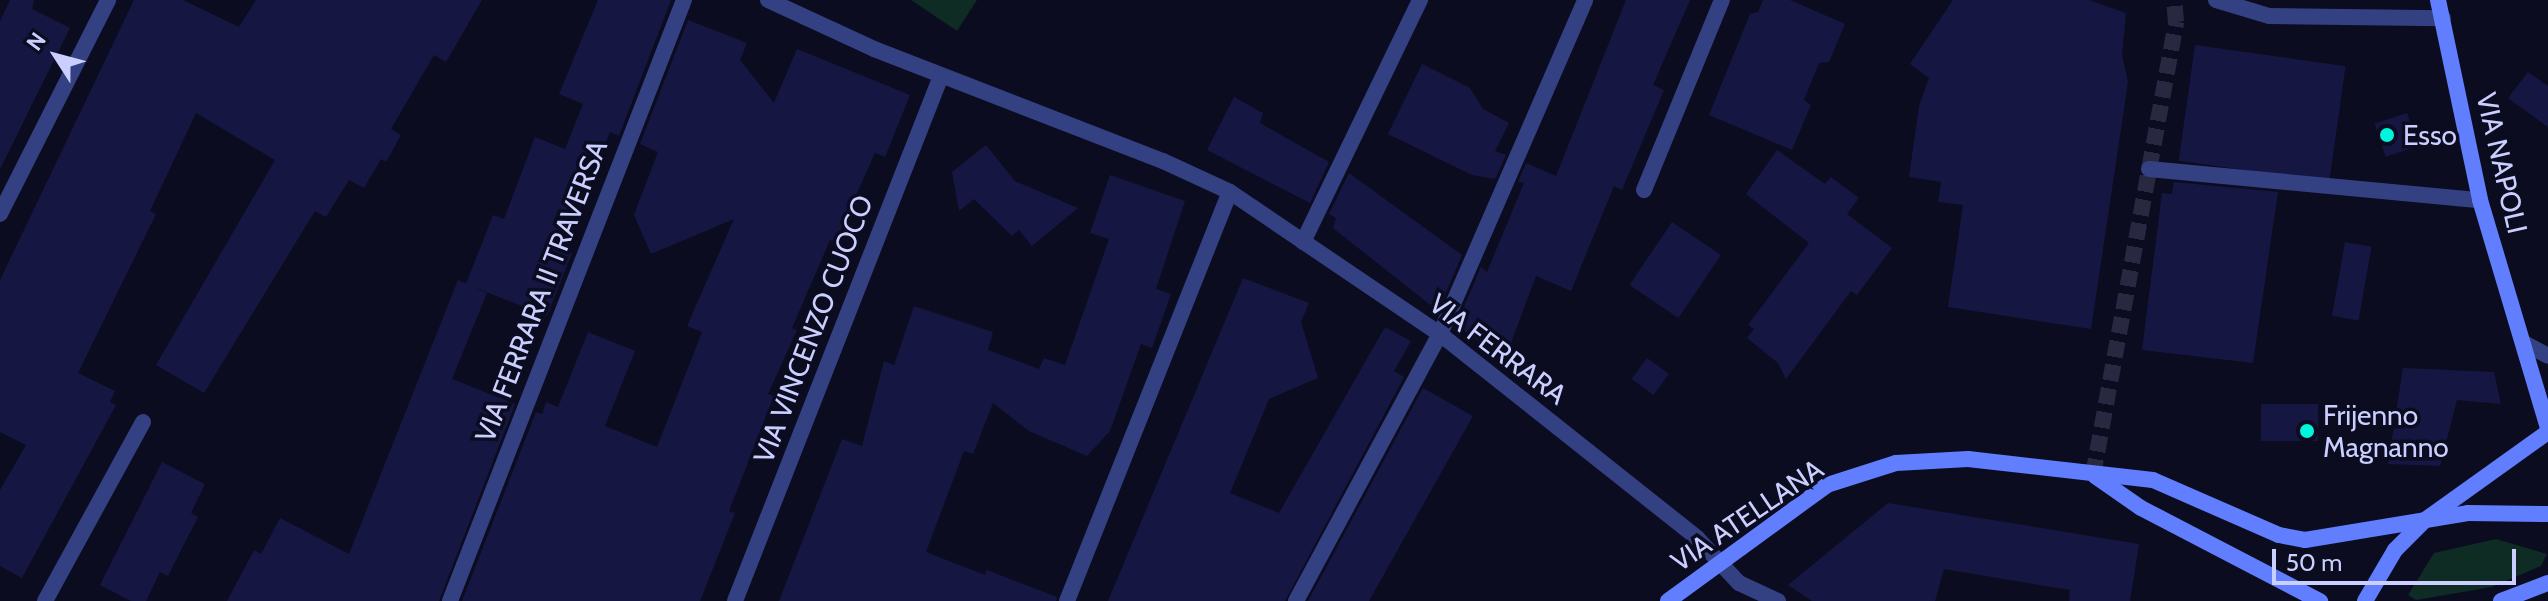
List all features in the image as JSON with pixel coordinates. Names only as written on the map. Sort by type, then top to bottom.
[{"type":"main road","name":"VIA NAPOLI","points":[[2438,0],[2480,200],[2548,430]]},
{"type":"main road","name":"VIA ATELLANA","points":[[2365,601],[2395,550],[2425,520],[2548,430]]},
{"type":"main road","name":"VIA ATELLANA","points":[[1668,601],[1827,485],[1896,463],[1968,459],[2153,480],[2279,535],[2305,540],[2506,509],[2548,514]]},
{"type":"main road","name":"VIA ATELLANA","points":[[2093,475],[2141,508],[2320,601]]},
{"type":"main road","points":[[2501,601],[2548,583]]},
{"type":"street","points":[[0,214],[108,0]]},
{"type":"street","name":"VIA FERRARA II TRAVERSA","points":[[450,601],[684,0]]},
{"type":"street","name":"VIA FERRARA","points":[[768,0],[941,76],[1163,161],[1230,192],[1440,334],[1722,562],[1739,583],[1778,601]]},
{"type":"street","points":[[1303,242],[1420,0]]},
{"type":"street","points":[[1296,601],[1440,334],[1585,0]]},
{"type":"street","points":[[1644,190],[1722,0]]},
{"type":"street","points":[[2216,0],[2269,16],[2443,18]]},
{"type":"street","name":"VIA VINCENZO CUOCO","points":[[735,601],[941,76]]},
{"type":"street","points":[[2149,169],[2480,200]]},
{"type":"street","points":[[1067,601],[1230,192]]},
{"type":"street","points":[[2524,343],[2548,356]]},
{"type":"street","points":[[45,601],[143,422]]},
{"type":"green space","points":[[911,0],[977,0],[957,31]]},
{"type":"green space","points":[[2496,539],[2547,554],[2541,566],[2492,587],[2416,600],[2408,595],[2434,553]]},
{"type":"building","points":[[10,0],[34,0],[32,9],[70,28],[0,169],[0,21]]},
{"type":"building","points":[[134,0],[183,0],[239,27],[256,0],[482,0],[446,62],[434,55],[391,129],[401,135],[386,162],[381,159],[364,188],[349,180],[326,217],[315,211],[204,393],[156,365],[275,160],[196,113],[150,211],[156,214],[78,373],[115,391],[110,402],[116,405],[22,578],[0,566],[0,490],[26,445],[0,432],[0,280]]},
{"type":"building","points":[[598,0],[671,0],[619,136],[610,132],[564,250],[572,253],[547,316],[466,284],[493,215],[504,219],[535,137],[565,149],[583,104],[559,94]]},
{"type":"building","points":[[1626,0],[1690,0],[1653,85],[1664,90],[1622,190],[1614,186],[1571,291],[1536,276],[1505,359],[1456,325],[1481,267],[1487,272],[1524,183],[1518,182],[1526,163],[1556,176]]},
{"type":"building","points":[[1763,0],[1790,0],[1845,24],[1829,62],[1819,63],[1804,100],[1811,105],[1792,150],[1709,115],[1750,14],[1758,12]]},
{"type":"building","points":[[1953,0],[2089,0],[2126,13],[2122,55],[2128,82],[2091,329],[1948,307],[1963,205],[1938,202],[1941,182],[1909,177],[1919,106],[1929,78],[1910,64]]},
{"type":"building","points":[[688,20],[747,43],[740,60],[774,103],[797,49],[910,95],[885,157],[875,153],[835,242],[830,240],[792,328],[797,330],[768,394],[774,396],[729,511],[735,513],[700,601],[462,601],[536,412],[542,414],[546,402],[558,407],[588,332],[635,351],[605,426],[657,447],[702,332],[687,326],[734,219],[651,254],[634,215],[658,152],[640,144]]},
{"type":"building","points":[[2195,45],[2346,66],[2329,182],[2179,161]]},
{"type":"building","points":[[1422,64],[1470,88],[1483,109],[1509,123],[1495,151],[1506,155],[1495,179],[1472,175],[1388,134]]},
{"type":"building","points":[[2528,72],[2548,86],[2548,127],[2508,98]]},
{"type":"building","points":[[1234,97],[1263,113],[1260,123],[1329,162],[1310,203],[1207,150]]},
{"type":"building","points":[[2407,113],[2418,146],[2385,157],[2375,124]]},
{"type":"building","points":[[986,145],[1015,181],[1078,208],[1032,246],[1019,230],[1012,236],[974,199],[959,211],[952,172]]},
{"type":"building","points":[[1777,150],[1825,184],[1831,177],[1859,198],[1847,214],[1892,248],[1857,295],[1851,291],[1786,379],[1778,363],[1747,338],[1754,329],[1748,325],[1809,243],[1746,194]]},
{"type":"building","points":[[1349,173],[1462,255],[1438,311],[1333,228],[1336,218],[1329,214]]},
{"type":"building","points":[[1110,175],[1185,201],[1156,289],[1171,294],[1152,348],[1141,344],[1110,431],[1087,456],[1029,431],[993,403],[973,454],[964,451],[926,552],[985,575],[987,570],[1057,597],[1056,601],[779,601],[842,439],[862,446],[884,361],[894,365],[914,306],[993,332],[988,350],[1039,369],[1044,358],[1065,365],[1109,239],[1090,233]]},
{"type":"building","points":[[2174,182],[2278,192],[2253,363],[2142,350],[2162,193],[2172,194]]},
{"type":"building","points":[[1672,222],[1721,255],[1678,318],[1630,285]]},
{"type":"building","points":[[2345,242],[2372,247],[2359,321],[2332,316]]},
{"type":"building","points":[[1243,278],[1309,303],[1301,322],[1318,378],[1269,399],[1230,493],[1279,513],[1385,327],[1411,341],[1394,371],[1404,377],[1285,601],[1108,601]]},
{"type":"building","points":[[458,280],[487,293],[452,379],[515,404],[439,601],[227,601],[254,550],[261,554],[280,518],[349,554]]},
{"type":"building","points":[[1647,358],[1669,374],[1654,395],[1632,379]]},
{"type":"building","points":[[2403,368],[2494,372],[2501,404],[2457,400],[2440,466],[2388,464]]},
{"type":"building","points":[[1423,388],[1473,416],[1369,601],[1308,601]]},
{"type":"building","points":[[2261,404],[2318,404],[2318,441],[2261,441]]},
{"type":"building","points":[[162,462],[205,484],[191,513],[198,517],[168,576],[160,572],[146,601],[131,601],[100,585]]},
{"type":"building","points":[[1888,503],[2139,544],[2130,601],[2069,601],[2070,590],[1944,569],[1935,601],[1812,601],[1788,585]]},
{"type":"tunnel","points":[[2093,475],[2176,22],[2174,0]]},
{"type":"place","name":"Esso","points":[[2387,135]]},
{"type":"place","name":"Frijenno Magnanno","points":[[2307,431]]}]
